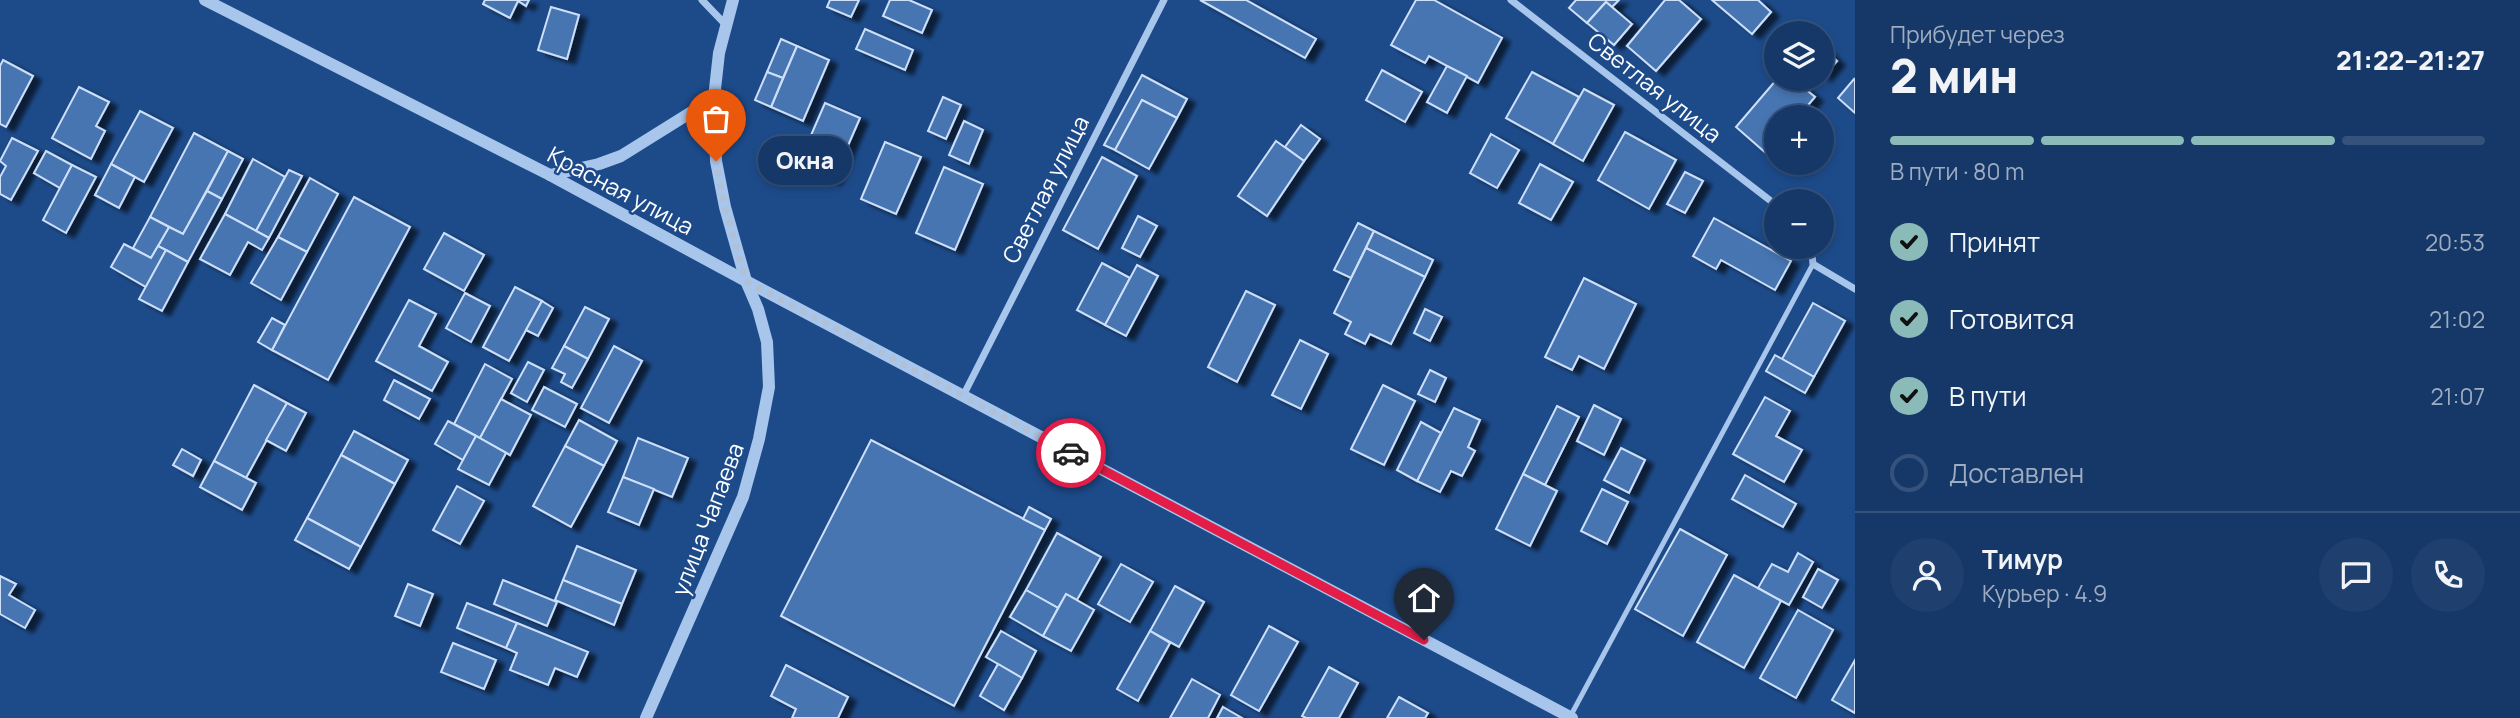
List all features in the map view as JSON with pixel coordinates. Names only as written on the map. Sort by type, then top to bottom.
[{"type":"street","name":"Красная улица","points":[[205,0],[550,175],[1571,718]]},
{"type":"street","points":[[702,0],[725,24]]},
{"type":"street","name":"улица Чапаева","points":[[646,718],[743,498],[759,439],[769,387],[767,342],[725,207],[716,161],[714,97],[725,24],[733,0]]},
{"type":"street","name":"Светлая улица","points":[[963,396],[1164,0]]},
{"type":"street","name":"Светлая улица","points":[[1511,0],[1764,196]]},
{"type":"street","points":[[550,175],[621,156],[714,97]]},
{"type":"street","points":[[1812,259],[1813,264],[1855,289]]},
{"type":"lane","points":[[1571,718],[1813,264]]},
{"type":"building","points":[[485,0],[529,0],[526,6],[518,1],[510,18],[483,4]]},
{"type":"building","points":[[830,0],[859,0],[851,17],[827,7]]},
{"type":"building","points":[[890,0],[909,0],[932,10],[922,33],[883,16]]},
{"type":"building","points":[[1200,0],[1246,0],[1316,39],[1305,58]]},
{"type":"building","points":[[1416,0],[1434,0],[1502,38],[1478,83],[1429,56],[1425,63],[1391,45]]},
{"type":"building","points":[[1576,0],[1619,0],[1612,7],[1606,2],[1587,23],[1569,8]]},
{"type":"building","points":[[1665,0],[1679,0],[1701,19],[1656,71],[1627,46]]},
{"type":"building","points":[[1712,0],[1758,0],[1771,12],[1752,34]]},
{"type":"building","points":[[1606,2],[1632,24],[1614,45],[1587,23]]},
{"type":"building","points":[[551,7],[579,15],[567,59],[538,50]]},
{"type":"building","points":[[865,29],[913,50],[905,70],[856,49]]},
{"type":"building","points":[[781,39],[797,46],[783,78],[767,72]]},
{"type":"building","points":[[797,46],[829,60],[803,121],[771,107]]},
{"type":"building","points":[[3,60],[33,76],[6,127],[0,124],[0,66]]},
{"type":"building","points":[[1447,66],[1467,76],[1447,113],[1427,102]]},
{"type":"building","points":[[1382,70],[1422,92],[1405,122],[1366,100]]},
{"type":"building","points":[[767,72],[783,78],[771,107],[755,100]]},
{"type":"building","points":[[1532,72],[1579,97],[1553,144],[1506,118]]},
{"type":"building","points":[[1142,75],[1187,99],[1177,118],[1142,100],[1115,150],[1104,145]]},
{"type":"building","points":[[1854,79],[1855,81],[1855,113],[1838,98]]},
{"type":"building","points":[[79,87],[109,102],[96,126],[105,131],[91,159],[52,138]]},
{"type":"building","points":[[1584,89],[1614,105],[1583,161],[1553,144]]},
{"type":"building","points":[[1767,91],[1808,91],[1815,97],[1808,105],[1764,105],[1764,151],[1736,127]]},
{"type":"building","points":[[943,97],[961,105],[946,139],[928,131]]},
{"type":"building","points":[[1142,100],[1177,118],[1149,169],[1115,150]]},
{"type":"building","points":[[825,103],[860,118],[833,180],[798,165]]},
{"type":"building","points":[[140,111],[173,128],[144,182],[111,164]]},
{"type":"building","points":[[964,121],[983,130],[969,164],[949,155]]},
{"type":"building","points":[[1301,125],[1320,139],[1304,161],[1285,147]]},
{"type":"building","points":[[1625,132],[1676,160],[1649,209],[1598,180]]},
{"type":"building","points":[[194,133],[228,151],[183,234],[150,217]]},
{"type":"building","points":[[1491,134],[1519,150],[1497,188],[1470,173]]},
{"type":"building","points":[[12,138],[38,151],[11,200],[0,194],[0,177],[6,166],[0,161]]},
{"type":"building","points":[[1276,141],[1304,161],[1267,216],[1238,196]]},
{"type":"building","points":[[885,142],[921,157],[896,214],[861,199]]},
{"type":"building","points":[[46,151],[72,165],[60,188],[34,173]]},
{"type":"building","points":[[228,151],[243,159],[222,199],[207,191]]},
{"type":"building","points":[[1102,157],[1137,176],[1098,249],[1063,230]]},
{"type":"building","points":[[253,159],[285,177],[256,231],[225,214]]},
{"type":"building","points":[[111,164],[135,177],[119,208],[95,195]]},
{"type":"building","points":[[1540,164],[1573,182],[1551,220],[1519,203]]},
{"type":"building","points":[[72,165],[96,177],[66,233],[43,220]]},
{"type":"building","points":[[944,167],[983,184],[955,250],[916,233]]},
{"type":"building","points":[[289,170],[302,176],[269,238],[256,231]]},
{"type":"building","points":[[1685,172],[1703,181],[1685,213],[1667,204]]},
{"type":"building","points":[[310,178],[338,194],[307,252],[278,237]]},
{"type":"building","points":[[207,191],[222,199],[188,262],[158,246],[169,227],[183,234]]},
{"type":"building","points":[[354,197],[410,227],[328,380],[272,350]]},
{"type":"building","points":[[225,214],[269,238],[262,250],[248,242],[230,275],[200,259]]},
{"type":"building","points":[[1138,216],[1157,226],[1140,257],[1122,248]]},
{"type":"building","points":[[150,217],[169,227],[151,258],[133,248]]},
{"type":"building","points":[[1714,218],[1764,246],[1764,259],[1791,261],[1775,290],[1721,260],[1716,269],[1693,256]]},
{"type":"building","points":[[1358,223],[1374,231],[1351,278],[1334,270]]},
{"type":"building","points":[[1374,231],[1433,260],[1425,277],[1366,248]]},
{"type":"building","points":[[444,233],[484,255],[464,291],[424,269]]},
{"type":"building","points":[[278,237],[307,252],[281,300],[251,283]]},
{"type":"building","points":[[124,244],[151,258],[158,246],[166,250],[146,287],[111,267]]},
{"type":"building","points":[[1366,248],[1425,277],[1391,344],[1370,334],[1365,344],[1345,334],[1351,322],[1334,313]]},
{"type":"building","points":[[166,250],[188,262],[162,311],[139,299]]},
{"type":"building","points":[[1102,263],[1130,278],[1105,325],[1077,310]]},
{"type":"building","points":[[1137,265],[1158,276],[1126,336],[1105,325]]},
{"type":"building","points":[[1584,278],[1636,304],[1604,369],[1579,356],[1572,370],[1545,357]]},
{"type":"building","points":[[515,287],[542,301],[509,361],[483,347]]},
{"type":"building","points":[[1246,291],[1275,305],[1237,382],[1208,367]]},
{"type":"building","points":[[465,293],[490,306],[471,342],[446,328]]},
{"type":"building","points":[[409,300],[436,314],[419,346],[448,362],[432,391],[376,361]]},
{"type":"building","points":[[542,301],[553,308],[538,336],[526,330]]},
{"type":"building","points":[[1813,303],[1845,321],[1814,377],[1782,359]]},
{"type":"building","points":[[585,307],[609,319],[588,359],[564,346]]},
{"type":"building","points":[[1425,309],[1442,317],[1430,341],[1414,333]]},
{"type":"building","points":[[272,318],[285,325],[272,350],[258,342]]},
{"type":"building","points":[[1300,340],[1328,354],[1301,409],[1272,395]]},
{"type":"building","points":[[564,346],[588,359],[572,388],[561,382],[565,374],[552,368]]},
{"type":"building","points":[[614,346],[642,361],[609,423],[581,408]]},
{"type":"building","points":[[1775,355],[1814,377],[1805,393],[1766,371]]},
{"type":"building","points":[[528,362],[544,370],[527,402],[511,393]]},
{"type":"building","points":[[485,364],[512,379],[480,438],[454,424]]},
{"type":"building","points":[[1430,370],[1446,378],[1435,402],[1418,394]]},
{"type":"building","points":[[394,380],[430,399],[419,419],[384,400]]},
{"type":"building","points":[[254,385],[287,403],[246,478],[214,461]]},
{"type":"building","points":[[1383,385],[1415,401],[1384,465],[1351,449]]},
{"type":"building","points":[[544,387],[577,404],[565,427],[532,410]]},
{"type":"building","points":[[1765,397],[1790,411],[1776,436],[1802,450],[1784,482],[1733,454]]},
{"type":"building","points":[[501,399],[531,415],[510,455],[480,438]]},
{"type":"building","points":[[287,403],[306,413],[286,451],[266,440]]},
{"type":"building","points":[[1594,405],[1621,419],[1604,455],[1577,441]]},
{"type":"building","points":[[1557,406],[1579,417],[1545,485],[1523,474]]},
{"type":"building","points":[[1454,408],[1480,420],[1468,447],[1475,451],[1462,476],[1451,471],[1440,492],[1417,481]]},
{"type":"building","points":[[579,420],[617,441],[604,466],[565,446]]},
{"type":"building","points":[[448,421],[476,436],[463,460],[435,444]]},
{"type":"building","points":[[1421,422],[1441,433],[1417,481],[1397,470]]},
{"type":"building","points":[[354,431],[408,460],[395,484],[341,455]]},
{"type":"building","points":[[476,436],[506,453],[489,485],[458,469]]},
{"type":"building","points":[[638,438],[688,458],[672,497],[623,477]]},
{"type":"building","points":[[871,440],[1045,530],[954,706],[781,616]]},
{"type":"building","points":[[565,446],[604,466],[571,527],[533,506]]},
{"type":"building","points":[[1621,448],[1645,460],[1629,493],[1604,480]]},
{"type":"building","points":[[182,449],[201,460],[193,476],[173,465]]},
{"type":"building","points":[[341,455],[395,484],[361,547],[307,518]]},
{"type":"building","points":[[214,461],[256,483],[242,510],[200,487]]},
{"type":"building","points":[[1523,474],[1557,491],[1530,546],[1496,529]]},
{"type":"building","points":[[1745,475],[1796,504],[1783,527],[1732,499]]},
{"type":"building","points":[[623,477],[654,489],[639,525],[608,512]]},
{"type":"building","points":[[457,486],[484,501],[460,544],[433,530]]},
{"type":"building","points":[[1602,489],[1628,502],[1607,544],[1581,531]]},
{"type":"building","points":[[1029,507],[1051,519],[1045,530],[1023,519]]},
{"type":"building","points":[[307,518],[361,547],[349,569],[295,540]]},
{"type":"building","points":[[1680,529],[1727,555],[1683,636],[1635,609]]},
{"type":"building","points":[[1057,533],[1101,557],[1077,600],[1066,594],[1058,608],[1026,590]]},
{"type":"building","points":[[577,546],[636,570],[622,604],[563,580]]},
{"type":"building","points":[[1798,553],[1813,562],[1789,605],[1758,588],[1772,564],[1788,572]]},
{"type":"building","points":[[1121,564],[1153,582],[1130,622],[1098,604]]},
{"type":"building","points":[[1818,569],[1838,580],[1822,608],[1803,597]]},
{"type":"building","points":[[1734,575],[1781,601],[1744,668],[1697,642]]},
{"type":"building","points":[[0,576],[16,584],[9,595],[35,610],[25,628],[0,614]]},
{"type":"building","points":[[503,580],[557,602],[547,626],[494,604]]},
{"type":"building","points":[[563,580],[622,604],[614,625],[555,600]]},
{"type":"building","points":[[408,584],[433,594],[420,626],[395,616]]},
{"type":"building","points":[[1175,586],[1204,602],[1179,647],[1150,631]]},
{"type":"building","points":[[1026,590],[1058,608],[1043,636],[1010,617]]},
{"type":"building","points":[[1066,594],[1094,610],[1071,651],[1043,636]]},
{"type":"building","points":[[467,603],[517,623],[506,648],[457,628]]},
{"type":"building","points":[[1798,610],[1833,630],[1796,698],[1760,678]]},
{"type":"building","points":[[517,623],[588,652],[577,677],[555,668],[548,685],[510,670],[517,653],[506,648]]},
{"type":"building","points":[[1269,626],[1298,642],[1259,711],[1231,695]]},
{"type":"building","points":[[1001,631],[1036,651],[1022,678],[986,657]]},
{"type":"building","points":[[1150,631],[1170,643],[1138,701],[1117,689]]},
{"type":"building","points":[[453,643],[496,660],[484,689],[441,672]]},
{"type":"building","points":[[1855,660],[1855,713],[1832,700]]},
{"type":"building","points":[[998,664],[1022,678],[1004,710],[980,696]]},
{"type":"building","points":[[786,665],[848,697],[838,718],[792,718],[796,709],[771,696]]},
{"type":"building","points":[[1329,667],[1358,683],[1339,718],[1302,716]]},
{"type":"building","points":[[1192,679],[1220,695],[1208,718],[1170,718]]},
{"type":"building","points":[[1399,697],[1428,713],[1425,718],[1387,718]]},
{"type":"building","points":[[1223,707],[1242,718],[1217,718]]},
{"type":"way so far","points":[[716,161],[725,207],[746,281],[1071,453]]},
{"type":"place","name":"Окна","points":[[716,161]]},
{"type":"route","points":[[1071,453],[1424,640]]}]
